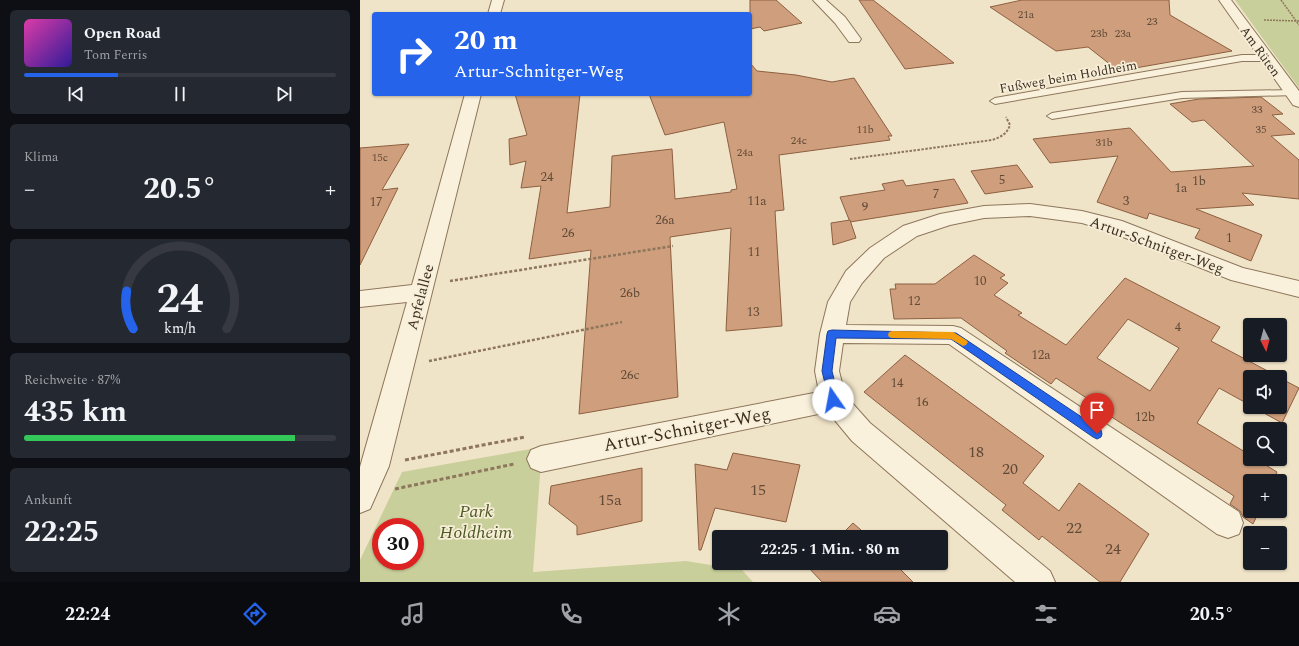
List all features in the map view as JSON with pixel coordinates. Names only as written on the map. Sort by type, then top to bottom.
[{"type":"street","points":[[495,12],[498,0]]},
{"type":"street","points":[[819,0],[840,20],[854,39]]},
{"type":"street","name":"Am Rüten","points":[[1225,0],[1295,98]]},
{"type":"street","name":"Apfelallee","points":[[361,497],[375,466],[472,96]]},
{"type":"street","name":"Artur-Schnitger-Weg","points":[[1039,582],[861,432],[833,400],[827,371],[832,334],[839,302],[854,277],[877,253],[910,231],[947,219],[984,212],[1030,210],[1082,217],[1115,226],[1239,275],[1299,289]]},
{"type":"street","points":[[360,299],[422,288]]},
{"type":"street","points":[[832,334],[953,335],[1228,523]]},
{"type":"street","name":"Artur-Schnitger-Weg","points":[[541,459],[833,400]]},
{"type":"lane","name":"Fußweg beim Holdheim","points":[[995,101],[1242,58],[1266,58]]},
{"type":"lane","points":[[1052,116],[1182,95],[1295,98]]},
{"type":"path","points":[[1280,0],[1298,21],[1299,25]]},
{"type":"path","points":[[1237,18],[1298,21]]},
{"type":"path","name":"Fußweg beim Holdheim","points":[[850,159],[978,143],[1002,136],[1008,131],[1010,125],[995,101]]},
{"type":"path","points":[[422,288],[673,246]]},
{"type":"path","points":[[401,366],[478,352],[622,322]]},
{"type":"path","points":[[375,466],[528,436]]},
{"type":"path","points":[[361,497],[541,459]]},
{"type":"green space","points":[[1235,0],[1299,0],[1299,88]]},
{"type":"green space","name":"Park Holdheim","points":[[542,447],[533,572],[686,561],[712,565],[712,570],[742,570],[753,582],[360,582],[360,560],[372,535],[372,570],[424,570],[424,518],[380,518],[402,472]]},
{"type":"building","points":[[750,0],[776,0],[802,23],[764,31],[760,27],[752,29],[752,12],[750,12]]},
{"type":"building","points":[[859,0],[873,0],[954,63],[905,69]]},
{"type":"building","points":[[1022,0],[1169,0],[1170,15],[1232,51],[1124,70],[1116,69],[1088,47],[1056,51],[990,7]]},
{"type":"building","points":[[752,65],[757,71],[796,75],[832,82],[854,78],[892,136],[888,136],[890,140],[779,155],[784,210],[775,211],[782,326],[726,331],[731,228],[670,237],[678,397],[579,414],[591,250],[529,259],[541,186],[521,188],[526,161],[510,165],[509,139],[527,135],[516,96],[580,96],[567,213],[610,207],[612,156],[672,149],[675,199],[731,192],[731,190],[737,189],[724,122],[665,135],[650,96],[752,96]]},
{"type":"building","points":[[1261,97],[1283,114],[1272,115],[1295,134],[1271,136],[1299,160],[1299,199],[1242,193],[1254,205],[1196,209],[1262,235],[1251,261],[1195,238],[1200,229],[1149,213],[1147,219],[1097,202],[1118,156],[1050,163],[1033,139],[1130,128],[1171,172],[1254,166],[1204,120],[1192,122],[1170,104],[1199,99]]},
{"type":"building","points":[[409,144],[382,190],[398,188],[360,265],[360,148]]},
{"type":"building","points":[[1017,165],[1033,187],[985,194],[971,171]]},
{"type":"building","points":[[954,179],[968,203],[850,222],[840,197],[885,190],[882,184],[903,180],[906,186]]},
{"type":"building","points":[[850,220],[856,238],[833,245],[831,223]]},
{"type":"building","points":[[974,255],[1005,275],[1000,278],[1008,283],[994,295],[1022,313],[1018,315],[1066,345],[1125,278],[1220,327],[1211,341],[1243,358],[1243,362],[1251,362],[1266,370],[1243,370],[1243,401],[1219,388],[1197,423],[1243,451],[1243,466],[1267,466],[1277,472],[1276,474],[1243,474],[1243,517],[1240,511],[1230,504],[1234,496],[1107,414],[1108,412],[1056,378],[1051,384],[1005,353],[1007,351],[961,318],[894,319],[890,289],[896,289],[895,284],[935,284]],"holes":[[[1128,319],[1179,348],[1150,391],[1097,358]]]},
{"type":"building","points":[[905,355],[1044,456],[1023,483],[1059,511],[1079,483],[1149,534],[1120,582],[1100,582],[1042,536],[1039,540],[1002,510],[1006,505],[864,392]]},
{"type":"building","points":[[1287,382],[1299,388],[1287,413]]},
{"type":"building","points":[[1266,414],[1286,414],[1282,422]]},
{"type":"building","points":[[733,453],[800,465],[786,522],[715,508],[701,550],[699,550],[695,464],[727,470]]},
{"type":"building","points":[[642,468],[642,521],[577,535],[577,526],[549,504],[551,486]]},
{"type":"building","points":[[1244,518],[1256,518],[1253,524]]},
{"type":"building","points":[[853,523],[861,530],[846,530]]},
{"type":"building","points":[[811,570],[901,570],[913,582],[822,582]]},
{"type":"slow traffic","points":[[892,335],[953,335],[963,342]]},
{"type":"route","points":[[833,400],[827,371],[832,334],[953,335],[1097,434]]}]
